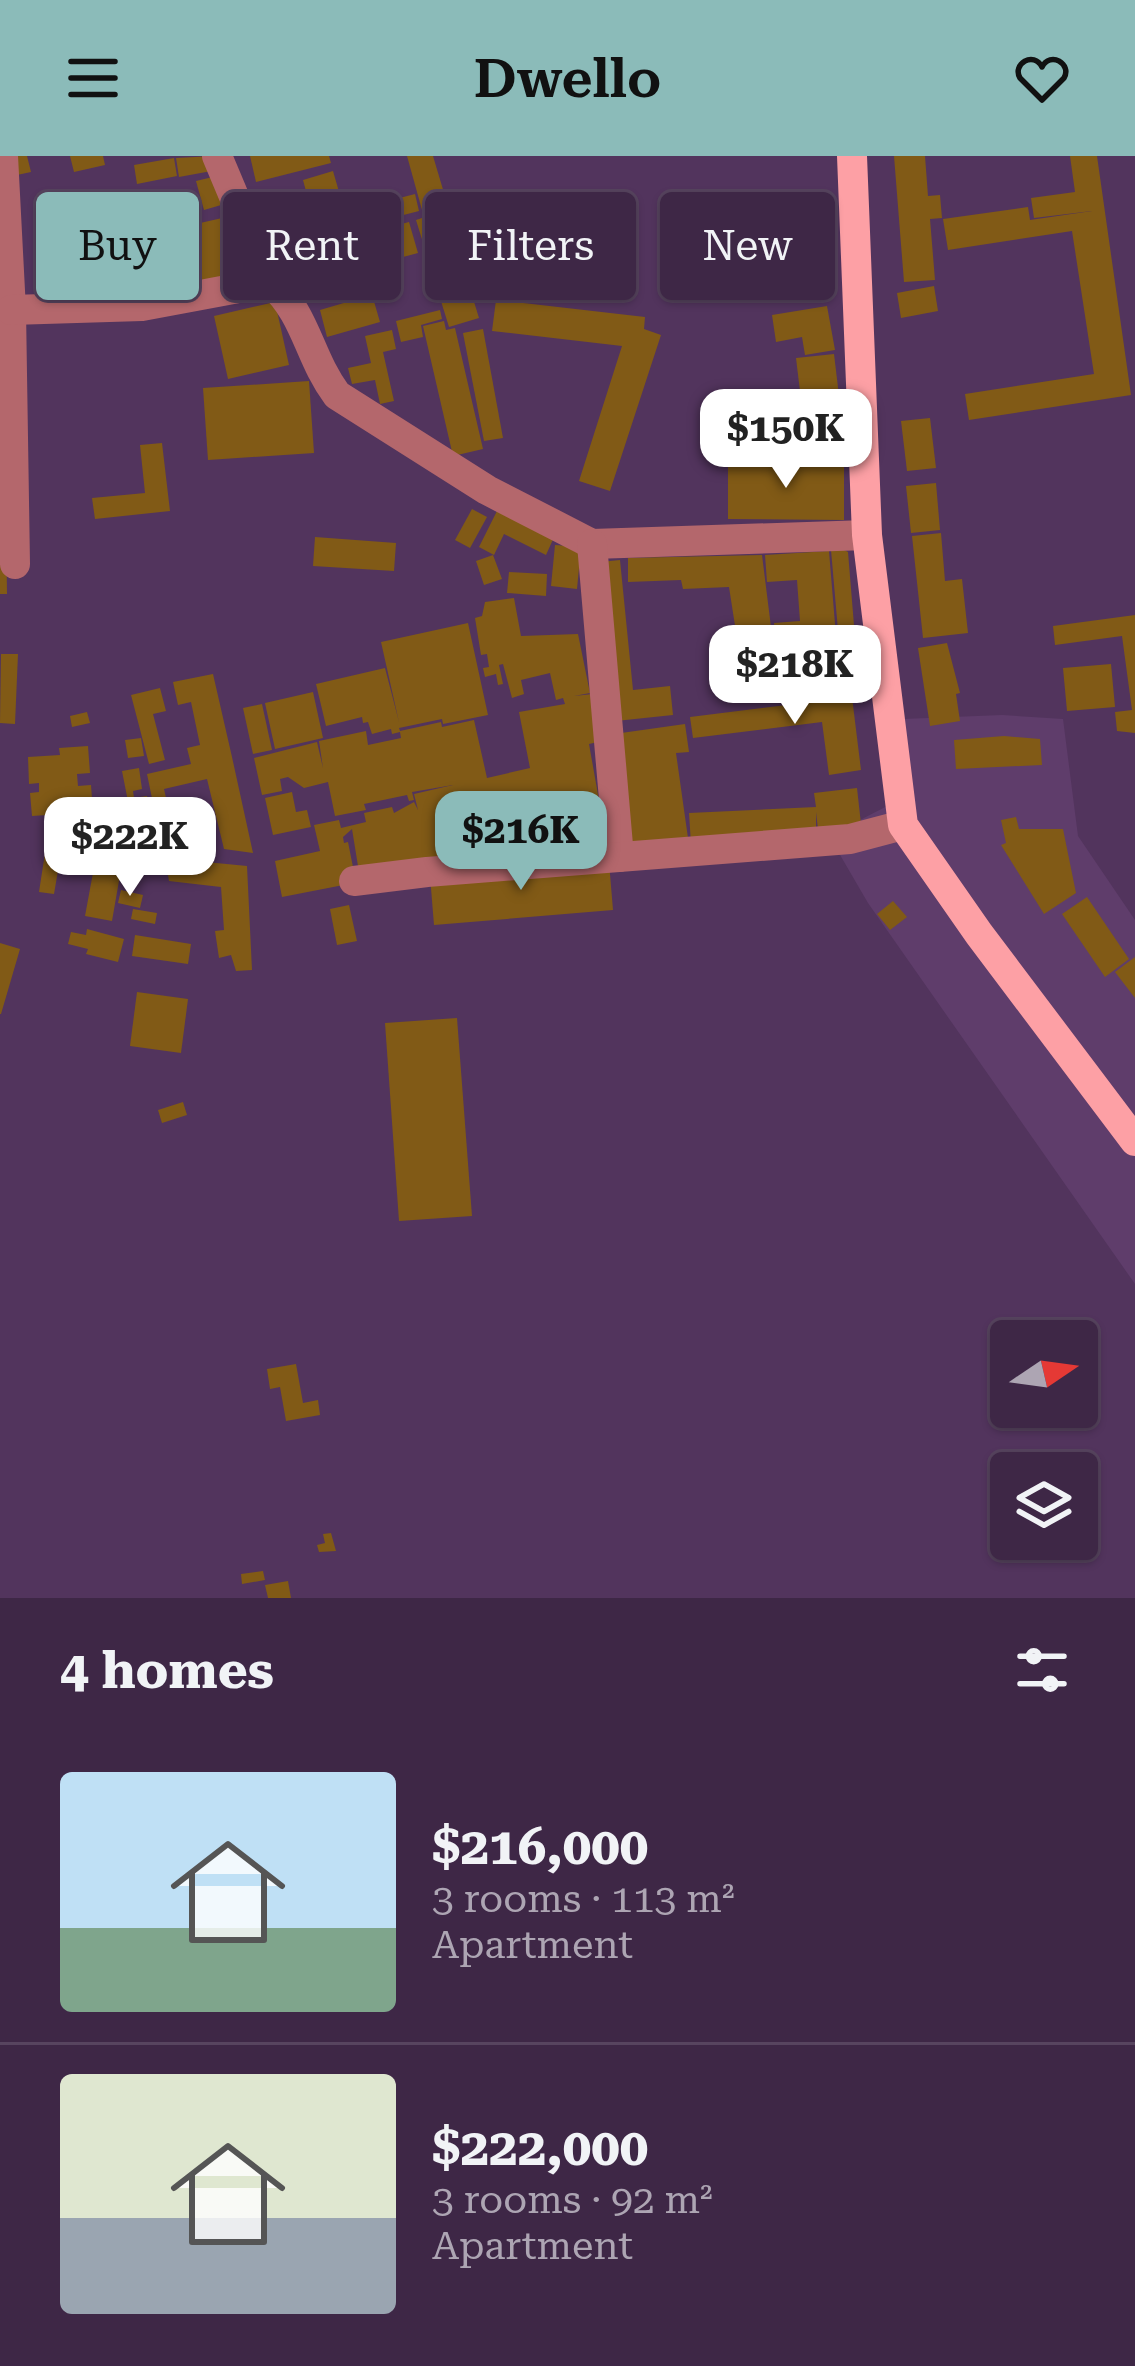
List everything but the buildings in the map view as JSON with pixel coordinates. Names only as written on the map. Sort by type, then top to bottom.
[{"type":"main road","points":[[852,156],[867,535],[903,825],[1135,1142]]},
{"type":"street","points":[[3,156],[11,310],[5,351],[15,565]]},
{"type":"street","points":[[217,156],[232,192]]},
{"type":"street","points":[[11,310],[142,306],[223,291]]},
{"type":"street","points":[[290,300],[325,379],[337,395],[487,490],[592,544],[867,535]]},
{"type":"street","points":[[592,544],[619,857]]},
{"type":"street","points":[[354,881],[850,839],[903,825]]},
{"type":"shaded area","points":[[1002,715],[1063,719],[1078,836],[1135,920],[1135,1284],[868,903],[829,836],[893,803],[903,719]]}]
